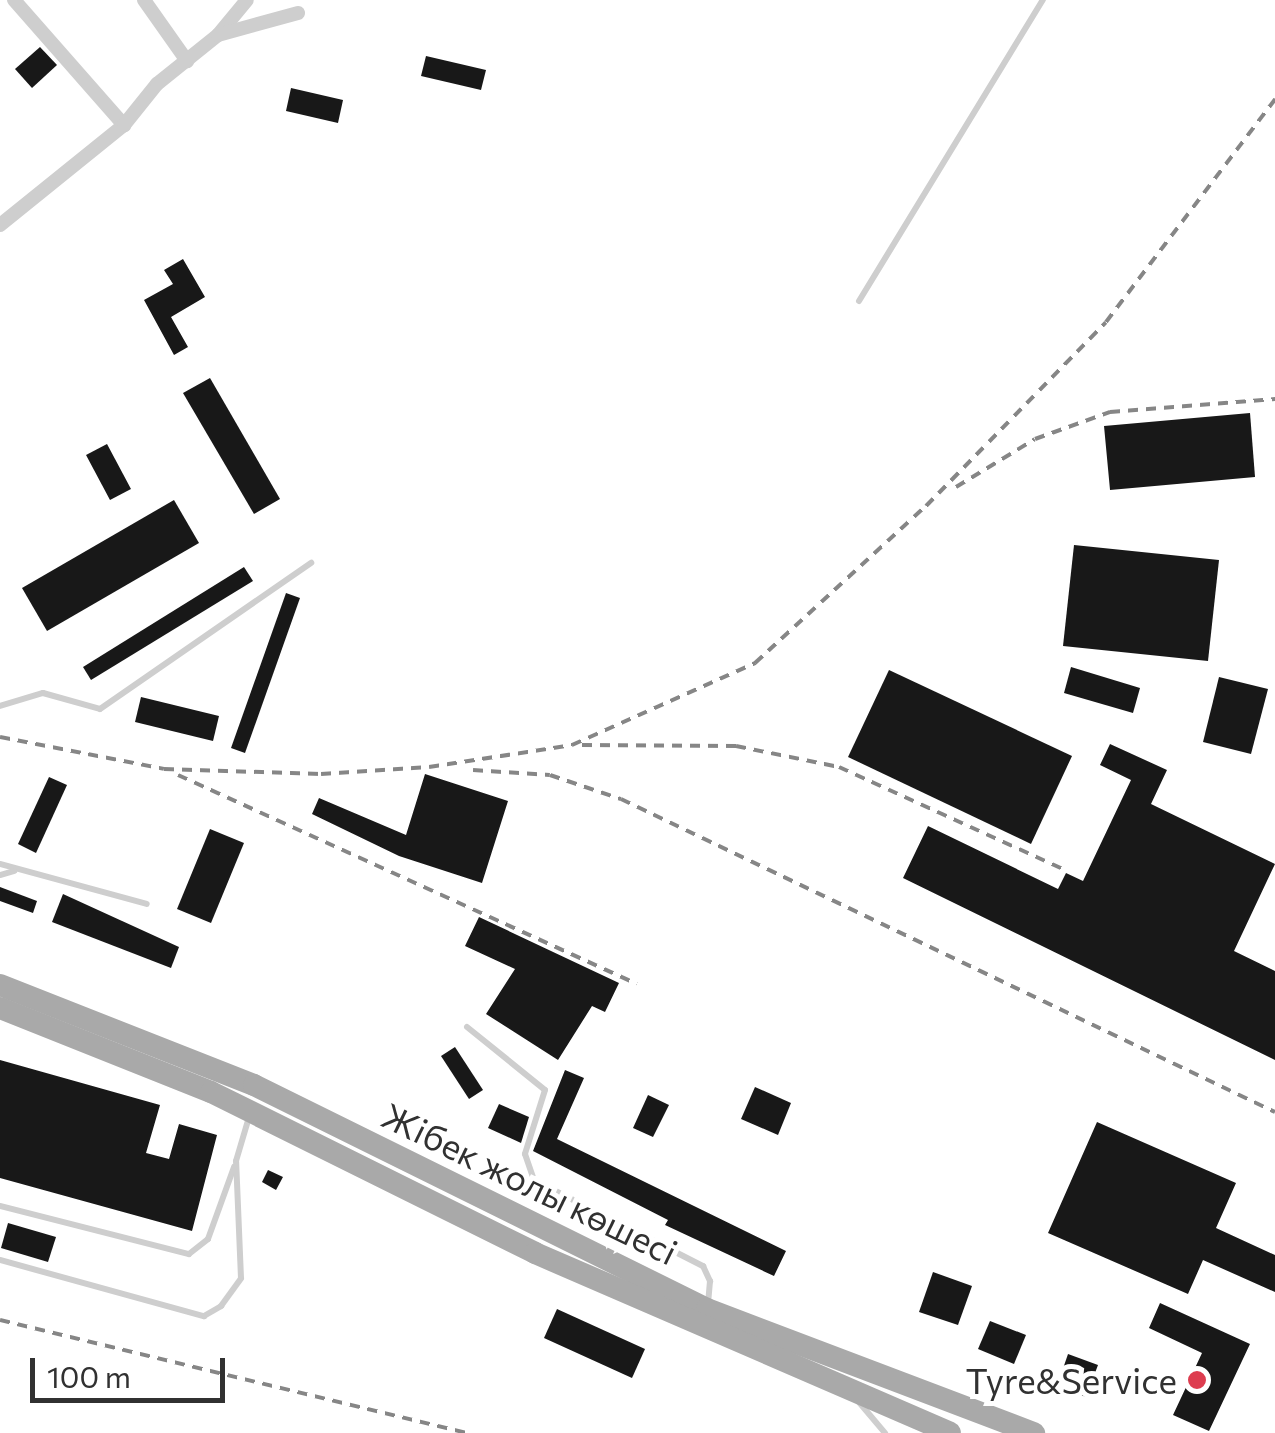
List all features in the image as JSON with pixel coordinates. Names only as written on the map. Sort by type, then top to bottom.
[{"type":"main road","name":"Жібек жолы көшесі","points":[[0,985],[254,1085],[707,1309],[1034,1433]]},
{"type":"main road","name":"Жібек жолы көшесі","points":[[0,1008],[119,1051],[534,1253],[854,1397],[950,1433]]},
{"type":"street","points":[[14,0],[124,125]]},
{"type":"street","points":[[144,0],[187,61]]},
{"type":"street","points":[[0,225],[124,125],[157,84],[218,35],[247,0]]},
{"type":"street","points":[[218,35],[298,13]]},
{"type":"lane","points":[[859,301],[1043,0]]},
{"type":"lane","points":[[0,706],[43,693],[100,709],[311,563]]},
{"type":"lane","points":[[0,864],[147,904]]},
{"type":"lane","points":[[0,875],[15,870]]},
{"type":"lane","points":[[468,1027],[544,1090],[525,1154],[534,1180],[702,1266],[710,1281],[707,1309]]},
{"type":"lane","points":[[0,1206],[189,1254],[208,1239],[251,1112]]},
{"type":"lane","points":[[0,1260],[204,1316],[233,1296],[241,1278],[236,1162]]},
{"type":"lane","points":[[854,1397],[885,1433]]},
{"type":"building","points":[[40,47],[57,65],[32,88],[15,69]]},
{"type":"building","points":[[426,56],[486,70],[481,90],[421,76]]},
{"type":"building","points":[[291,88],[343,100],[338,123],[286,111]]},
{"type":"building","points":[[183,259],[205,297],[171,317],[188,347],[174,355],[144,300],[173,284],[164,270]]},
{"type":"building","points":[[210,378],[280,499],[254,514],[183,393]]},
{"type":"building","points":[[1250,413],[1255,477],[1110,490],[1104,426]]},
{"type":"building","points":[[107,444],[131,489],[110,500],[86,455]]},
{"type":"building","points":[[174,500],[199,543],[47,631],[22,588]]},
{"type":"building","points":[[1074,545],[1219,560],[1208,661],[1063,646]]},
{"type":"building","points":[[244,567],[253,581],[91,680],[83,667]]},
{"type":"building","points":[[286,593],[300,598],[245,753],[231,748]]},
{"type":"building","points":[[1071,667],[1140,688],[1133,713],[1064,693]]},
{"type":"building","points":[[889,670],[1072,756],[1031,844],[848,757]]},
{"type":"building","points":[[1219,677],[1268,689],[1251,754],[1203,742]]},
{"type":"building","points":[[141,697],[219,716],[213,741],[135,722]]},
{"type":"building","points":[[1110,744],[1167,770],[1151,804],[1275,864],[1234,951],[1275,971],[1275,1060],[903,878],[928,826],[1058,889],[1066,873],[1083,881],[1131,780],[1100,765]]},
{"type":"building","points":[[425,774],[508,801],[482,883],[399,856],[312,814],[319,798],[406,835]]},
{"type":"building","points":[[49,777],[67,785],[36,853],[18,844]]},
{"type":"building","points":[[210,829],[244,843],[211,923],[177,909]]},
{"type":"building","points":[[0,887],[37,901],[33,913],[0,901]]},
{"type":"building","points":[[63,894],[179,947],[171,968],[52,922]]},
{"type":"building","points":[[479,917],[619,983],[605,1012],[592,1006],[558,1060],[486,1014],[515,969],[465,946]]},
{"type":"building","points":[[455,1047],[483,1090],[469,1099],[441,1056]]},
{"type":"building","points":[[0,1060],[160,1105],[146,1153],[169,1159],[179,1124],[217,1135],[192,1231],[0,1178]]},
{"type":"building","points":[[565,1070],[584,1078],[557,1139],[786,1251],[774,1276],[665,1225],[668,1220],[533,1151]]},
{"type":"building","points":[[755,1087],[791,1103],[778,1135],[741,1119]]},
{"type":"building","points":[[648,1095],[669,1105],[653,1137],[633,1128]]},
{"type":"building","points":[[499,1104],[529,1117],[521,1143],[488,1128]]},
{"type":"building","points":[[1097,1122],[1236,1183],[1216,1228],[1275,1255],[1275,1292],[1203,1260],[1188,1294],[1048,1233]]},
{"type":"building","points":[[268,1170],[283,1177],[276,1190],[262,1182]]},
{"type":"building","points":[[8,1223],[56,1237],[48,1262],[1,1248]]},
{"type":"building","points":[[933,1272],[972,1286],[958,1325],[919,1312]]},
{"type":"building","points":[[1160,1303],[1250,1344],[1209,1431],[1173,1415],[1202,1353],[1149,1328]]},
{"type":"building","points":[[557,1309],[645,1349],[632,1378],[544,1338]]},
{"type":"building","points":[[990,1321],[1026,1335],[1014,1364],[978,1349]]},
{"type":"building","points":[[1068,1354],[1098,1365],[1086,1397],[1057,1386]]},
{"type":"railway","points":[[0,737],[164,769],[321,774],[429,767],[572,745],[755,663],[926,506],[1106,322],[1275,99]]},
{"type":"railway","points":[[956,487],[1035,439],[1110,412],[1275,399]]},
{"type":"railway","points":[[582,745],[736,746],[839,767],[1063,869]]},
{"type":"railway","points":[[473,770],[550,775],[621,799],[1275,1112]]},
{"type":"railway","points":[[178,775],[637,984]]},
{"type":"railway","points":[[0,1320],[467,1433]]},
{"type":"place","name":"Tyre&Service","points":[[1197,1380]]}]
